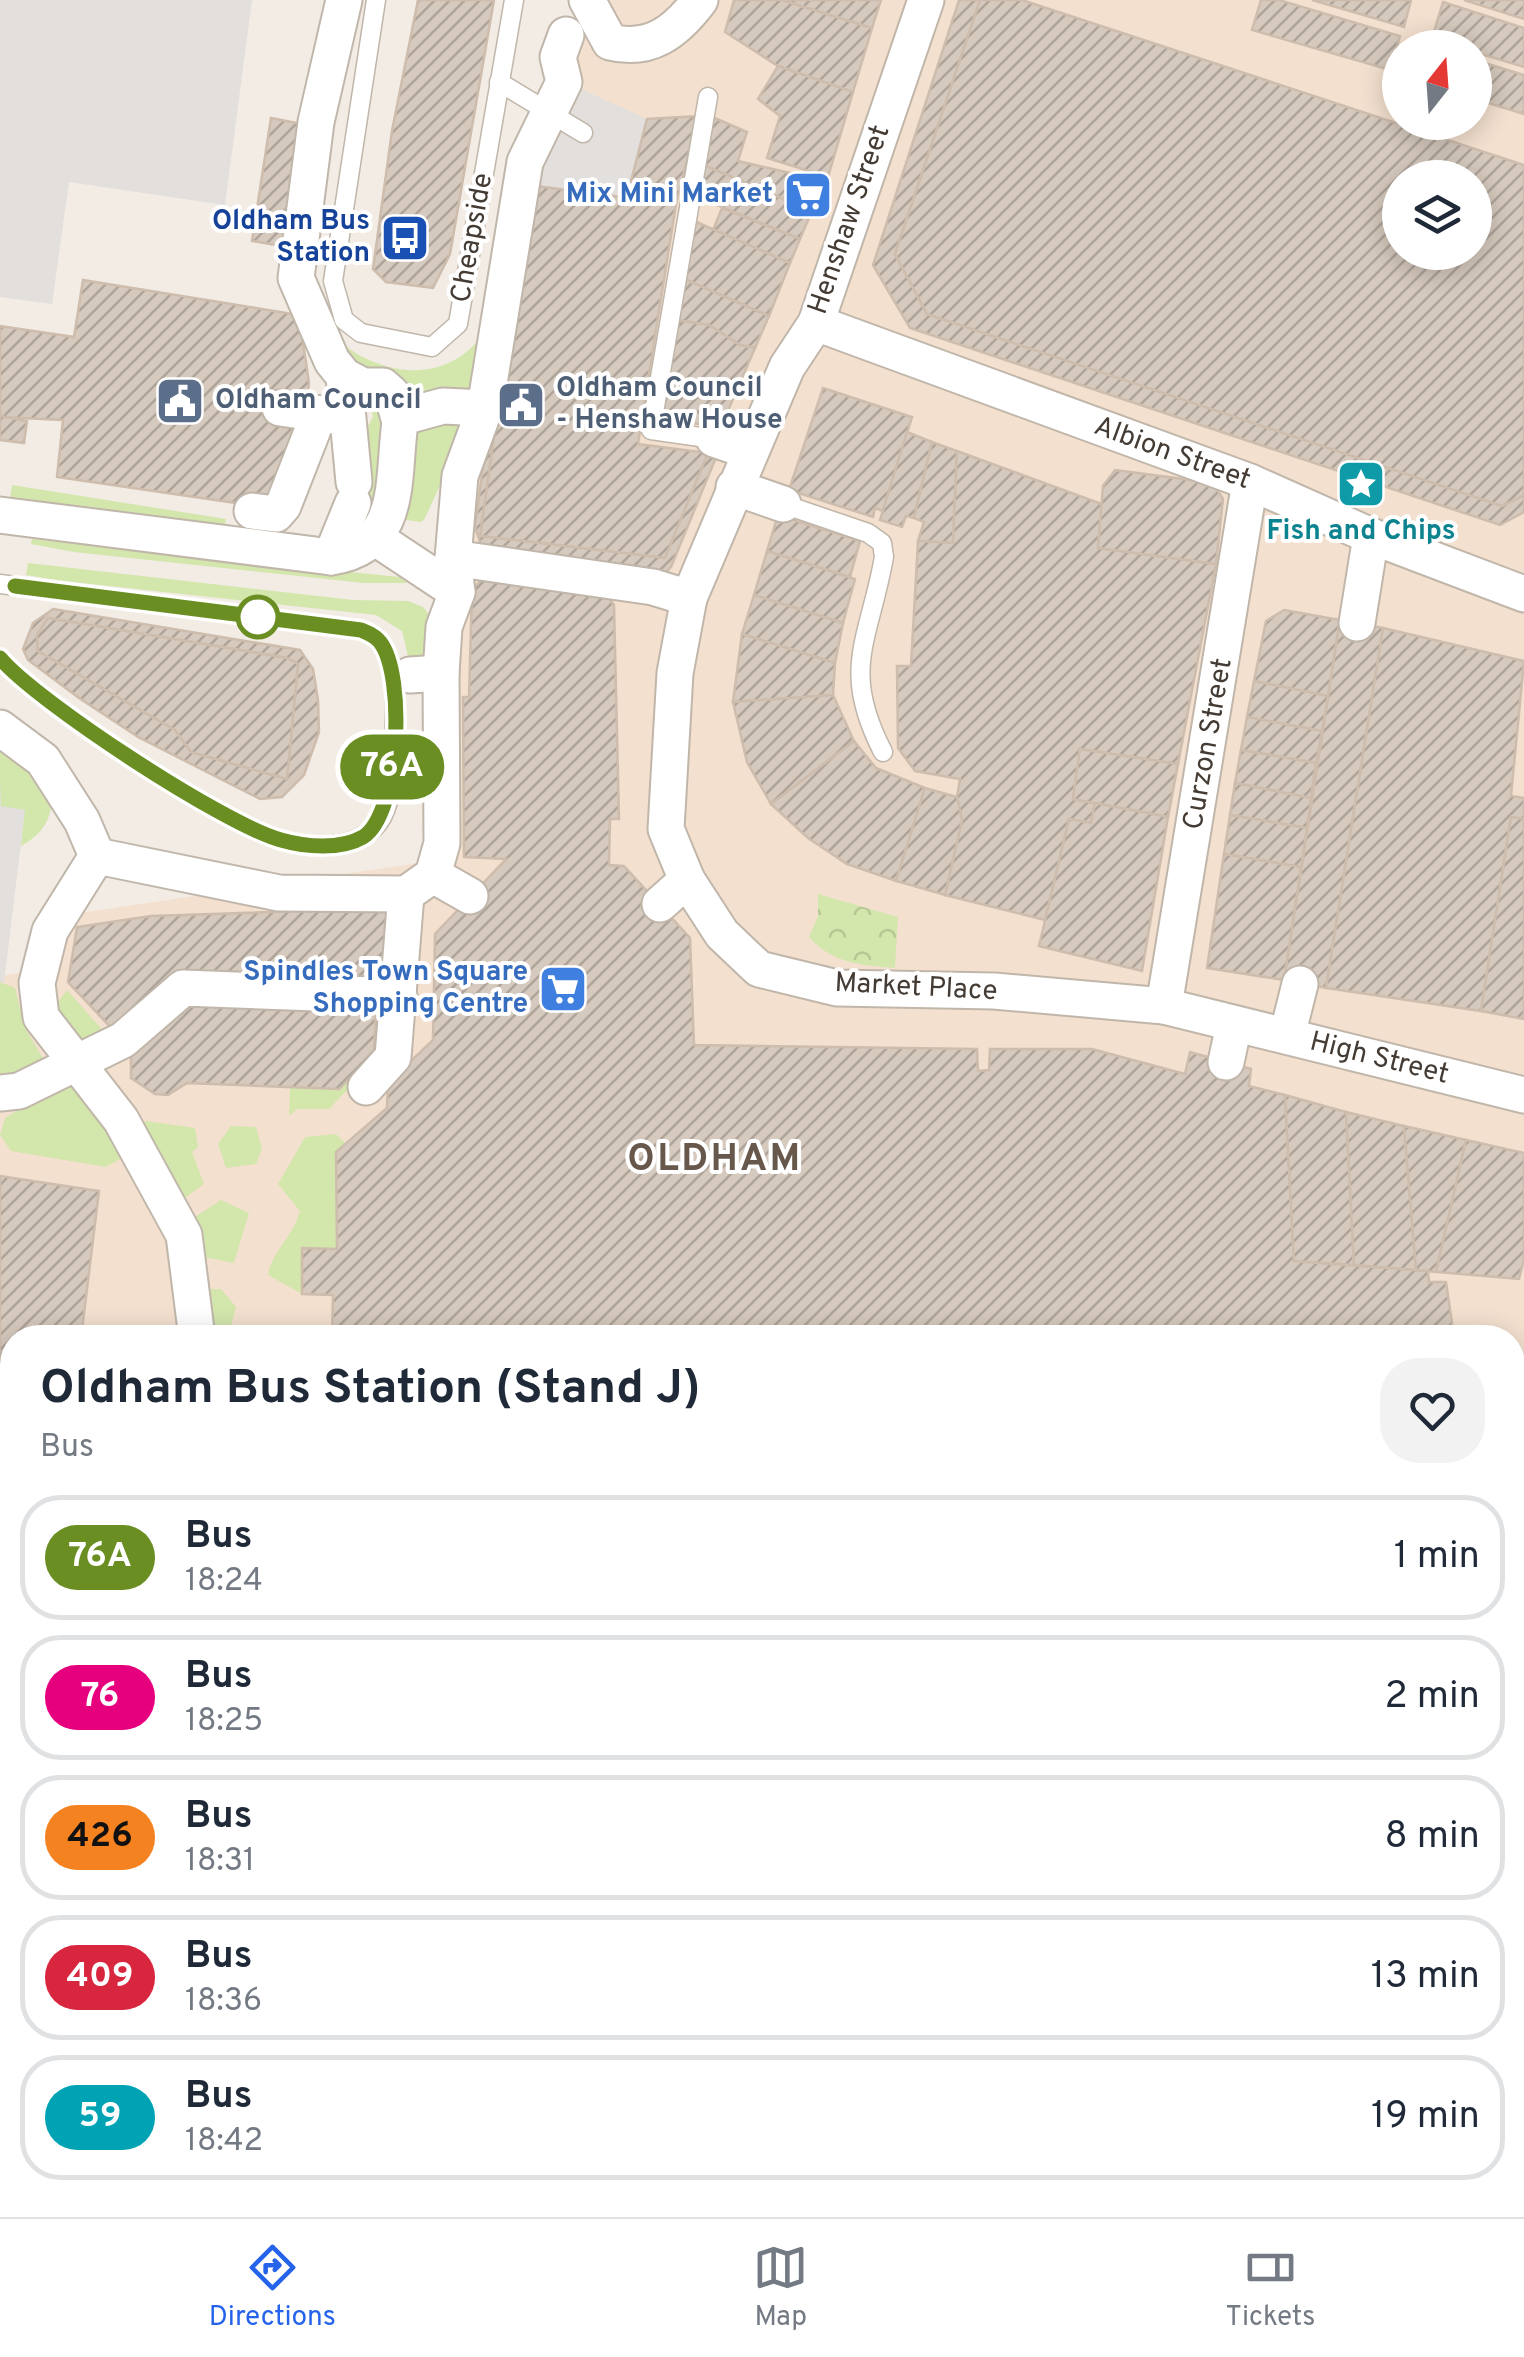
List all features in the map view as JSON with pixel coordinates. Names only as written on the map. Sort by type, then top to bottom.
[{"type":"street","points":[[0,515],[254,525],[331,558],[348,555],[377,540],[389,516],[399,418],[388,390],[363,386],[344,376],[332,361],[296,278],[316,122],[344,0]]},
{"type":"street","points":[[588,0],[610,42],[630,47],[656,43],[700,0]]},
{"type":"street","name":"Henshaw Street","points":[[688,598],[790,359],[816,323],[926,0]]},
{"type":"street","points":[[366,1087],[392,1057],[420,884],[442,843],[426,674],[444,627],[455,575],[460,476],[486,408],[525,162],[564,82],[558,56],[566,36]]},
{"type":"street","name":"Albion Street","points":[[816,323],[1250,482],[1371,536],[1516,582]]},
{"type":"street","points":[[254,525],[283,506],[333,416],[344,376]]},
{"type":"street","points":[[399,418],[443,406],[486,408]]},
{"type":"street","points":[[280,408],[333,416]]},
{"type":"street","points":[[331,558],[354,493],[333,416]]},
{"type":"street","points":[[714,439],[749,451]]},
{"type":"street","name":"Curzon Street","points":[[1164,1006],[1250,482]]},
{"type":"street","points":[[734,487],[783,504]]},
{"type":"street","points":[[1357,623],[1371,536]]},
{"type":"street","points":[[377,540],[455,575],[638,584],[688,598]]},
{"type":"street","name":"Market Place","points":[[688,598],[668,736],[666,829],[687,880],[722,934],[759,970],[837,988],[994,991],[1164,1006],[1234,1024]]},
{"type":"street","points":[[0,728],[43,760],[82,820],[97,856]]},
{"type":"street","points":[[97,856],[198,867],[267,901],[324,888],[420,884],[470,896]]},
{"type":"street","points":[[97,856],[50,932],[37,983],[41,1017],[120,1120],[184,1236],[195,1325]]},
{"type":"street","points":[[660,904],[687,880]]},
{"type":"street","points":[[1287,1036],[1300,984]]},
{"type":"street","points":[[0,1093],[18,1091],[124,1040],[182,988],[399,996]]},
{"type":"street","points":[[1226,1062],[1234,1024]]},
{"type":"street","name":"High Street","points":[[1234,1024],[1524,1095]]},
{"type":"lane","name":"Cheapside","points":[[376,0],[333,281],[344,320],[361,333],[432,347],[458,324],[514,0]]},
{"type":"lane","points":[[499,82],[583,133]]},
{"type":"lane","points":[[708,97],[651,430],[714,439]]},
{"type":"lane","points":[[783,504],[868,532],[882,544],[884,556],[861,651],[858,692],[864,716],[884,752]]},
{"type":"lane","points":[[0,584],[361,630],[376,638],[383,644],[391,675],[395,729],[386,808],[372,830],[344,845],[277,840],[164,777],[41,695],[0,658]]},
{"type":"shaded area","points":[[0,0],[252,0],[225,205],[69,182],[52,304],[0,297]]},
{"type":"shaded area","points":[[587,0],[1524,0],[1524,1325],[0,1325],[0,976],[50,968],[66,915],[453,858],[450,597],[560,79]]},
{"type":"shaded area","points":[[570,84],[647,119],[627,197],[537,188],[542,140]]},
{"type":"shaded area","points":[[0,783],[1,806],[25,810],[4,983],[0,982]]},
{"type":"green space","points":[[481,337],[480,392],[413,407],[362,377],[340,342],[375,363],[413,370],[450,363]]},
{"type":"green space","points":[[369,394],[385,394],[380,510],[369,515],[364,433],[373,417]]},
{"type":"green space","points":[[471,418],[425,518],[421,522],[400,519],[405,426]]},
{"type":"green space","points":[[12,485],[226,519],[223,537],[9,507]]},
{"type":"green space","points":[[32,539],[399,577],[407,583],[364,583],[74,552],[31,544]]},
{"type":"green space","points":[[28,563],[353,600],[408,601],[423,607],[431,617],[430,648],[419,663],[410,664],[402,631],[376,615],[63,581],[26,575]]},
{"type":"green space","points":[[0,740],[53,788],[46,822],[37,835],[21,846],[24,810],[0,807]]},
{"type":"green space","points":[[818,894],[898,917],[895,968],[848,962],[818,946],[809,937],[818,916]]},
{"type":"green space","points":[[0,982],[15,988],[25,1028],[44,1060],[0,1080]]},
{"type":"green space","points":[[67,990],[108,1036],[75,1047],[55,1006]]},
{"type":"green space","points":[[348,1080],[353,1084],[329,1109],[297,1109],[289,1116],[290,1087]]},
{"type":"green space","points":[[74,1085],[89,1095],[122,1158],[106,1167],[11,1151],[0,1135],[5,1118],[53,1088]]},
{"type":"green space","points":[[146,1121],[195,1128],[198,1147],[192,1152],[204,1184],[178,1203],[131,1130]]},
{"type":"green space","points":[[231,1126],[256,1127],[262,1149],[256,1164],[226,1168],[218,1144]]},
{"type":"green space","points":[[336,1134],[346,1144],[336,1152],[337,1249],[302,1249],[302,1294],[268,1275],[300,1211],[278,1184],[305,1137]]},
{"type":"green space","points":[[221,1200],[249,1213],[234,1263],[203,1257],[189,1221]]},
{"type":"green space","points":[[210,1289],[221,1289],[236,1307],[231,1325],[211,1325]]},
{"type":"building","points":[[418,0],[494,0],[450,254],[433,288],[386,282],[373,269],[392,131]]},
{"type":"building","points":[[734,0],[782,0],[872,28],[853,92],[778,66],[725,32]]},
{"type":"building","points":[[782,0],[881,0],[872,28]]},
{"type":"building","points":[[959,0],[980,0],[895,254],[927,314],[1502,506],[1524,495],[1524,512],[1500,525],[910,328],[873,265]]},
{"type":"building","points":[[980,0],[1022,0],[1382,118],[1382,140],[1448,140],[1524,165],[1524,495],[1502,506],[927,314],[895,254]]},
{"type":"building","points":[[1261,0],[1279,0],[1382,31],[1382,68],[1252,30]]},
{"type":"building","points":[[1312,0],[1411,0],[1404,27]]},
{"type":"building","points":[[1464,0],[1524,0],[1524,19]]},
{"type":"building","points":[[1443,2],[1524,28],[1524,67],[1492,57],[1492,30],[1434,30]]},
{"type":"building","points":[[1492,65],[1524,75],[1524,114],[1492,104]]},
{"type":"building","points":[[778,66],[853,92],[828,177],[767,158],[780,116],[758,99]]},
{"type":"building","points":[[698,116],[676,204],[627,197],[647,119]]},
{"type":"building","points":[[710,116],[747,132],[738,161],[825,181],[812,211],[701,164]]},
{"type":"building","points":[[271,118],[307,125],[288,247],[252,241]]},
{"type":"building","points":[[701,164],[812,211],[800,239],[695,196]]},
{"type":"building","points":[[528,185],[676,204],[638,444],[708,453],[665,558],[480,536]]},
{"type":"building","points":[[722,208],[800,239],[790,263],[713,230]]},
{"type":"building","points":[[692,220],[790,263],[769,316],[682,278]]},
{"type":"building","points":[[682,278],[769,316],[755,348],[740,345],[709,325],[676,320]]},
{"type":"building","points":[[83,280],[299,315],[309,383],[305,419],[277,509],[57,477],[63,420],[0,417],[0,326],[74,337]]},
{"type":"building","points":[[676,320],[709,325],[740,345],[755,348],[721,427],[661,419]]},
{"type":"building","points":[[503,372],[480,536],[665,558],[708,453],[717,455],[671,567],[662,576],[481,545],[475,527],[495,375]]},
{"type":"building","points":[[823,388],[912,417],[883,511],[875,508],[873,517],[789,490]]},
{"type":"building","points":[[0,416],[27,421],[24,443],[0,440]]},
{"type":"building","points":[[907,432],[932,442],[914,518],[906,516],[902,527],[880,520]]},
{"type":"building","points":[[932,442],[957,451],[953,543],[918,541],[924,522],[914,518]]},
{"type":"building","points":[[957,451],[1102,504],[1098,548],[1216,564],[1178,764],[1080,749],[1073,799],[1095,803],[1091,823],[1069,819],[1045,920],[945,895],[962,820],[957,797],[960,779],[915,771],[898,748],[897,666],[911,666],[918,541],[953,543]]},
{"type":"building","points":[[1115,470],[1213,483],[1223,499],[1216,564],[1098,548],[1103,486]]},
{"type":"building","points":[[778,515],[860,541],[850,577],[767,551]]},
{"type":"building","points":[[767,551],[855,579],[843,623],[754,595]]},
{"type":"building","name":"Spindles Town Square Shopping Centre","points":[[485,576],[605,593],[614,605],[619,819],[610,819],[609,865],[624,866],[690,938],[694,1045],[977,1049],[978,1071],[989,1070],[990,1049],[1092,1049],[1185,1074],[1190,1052],[1251,1069],[1249,1086],[1285,1095],[1294,1261],[1428,1271],[1429,1282],[1446,1282],[1452,1325],[332,1325],[333,1295],[302,1294],[302,1248],[337,1249],[336,1152],[387,1108],[388,1083],[433,1040],[435,934],[506,859],[464,857],[463,697],[469,697],[472,590]]},
{"type":"building","points":[[754,595],[843,623],[835,663],[742,634]]},
{"type":"building","points":[[53,609],[300,650],[313,669],[318,700],[319,732],[304,775],[282,797],[260,799],[138,737],[28,660],[23,649],[33,623]],"holes":[[[48,618],[287,658],[298,664],[287,779],[191,752],[175,730],[38,651],[37,635]]]},
{"type":"building","points":[[1284,610],[1340,620],[1328,696],[1254,681],[1266,621]]},
{"type":"building","points":[[48,618],[287,658],[298,664],[287,779],[191,752],[175,730],[38,651],[37,635]]},
{"type":"building","points":[[1340,620],[1383,628],[1326,988],[1284,980]]},
{"type":"building","points":[[1383,628],[1524,661],[1511,796],[1524,798],[1524,819],[1511,817],[1481,1011],[1326,988]]},
{"type":"building","points":[[742,634],[835,663],[833,695],[733,702]]},
{"type":"building","points":[[1254,681],[1328,696],[1322,731],[1247,717]]},
{"type":"building","points":[[833,695],[854,741],[771,804],[747,762],[733,702]]},
{"type":"building","points":[[1247,717],[1322,731],[1316,763],[1241,750]]},
{"type":"building","points":[[854,741],[876,768],[925,788],[896,881],[847,864],[808,838],[771,804]]},
{"type":"building","points":[[1080,749],[1178,764],[1168,817],[1073,799]]},
{"type":"building","points":[[1241,750],[1316,763],[1311,798],[1235,783]]},
{"type":"building","points":[[1235,783],[1311,798],[1307,828],[1230,815]]},
{"type":"building","points":[[925,788],[957,797],[962,820],[945,895],[896,881]]},
{"type":"building","points":[[1095,803],[1168,817],[1142,971],[1039,946],[1069,819],[1091,823]]},
{"type":"building","points":[[1230,815],[1307,828],[1301,867],[1224,854]]},
{"type":"building","points":[[1511,817],[1524,819],[1524,1019],[1481,1011]]},
{"type":"building","points":[[1224,854],[1301,867],[1284,980],[1207,968]]},
{"type":"building","points":[[386,908],[396,917],[389,982],[179,972],[115,1032],[68,982],[77,927],[151,916]]},
{"type":"building","points":[[185,1001],[376,1010],[374,1053],[339,1089],[187,1083],[168,1095],[155,1094],[131,1078],[131,1048]]},
{"type":"building","points":[[1285,1095],[1346,1112],[1354,1265],[1294,1261]]},
{"type":"building","points":[[1346,1112],[1404,1126],[1416,1270],[1354,1265]]},
{"type":"building","points":[[1404,1126],[1466,1140],[1436,1272],[1416,1270]]},
{"type":"building","points":[[1466,1140],[1524,1153],[1524,1259],[1519,1279],[1436,1272]]},
{"type":"building","points":[[0,1176],[99,1191],[83,1325],[0,1325]]},
{"type":"bus line","name":"76A","points":[[0,658],[41,695],[164,777],[277,840],[344,845],[363,837],[380,822],[386,808],[395,729],[391,675],[383,644],[376,638],[361,630],[15,586]]},
{"type":"place","name":"Mix Mini Market","points":[[808,195]]},
{"type":"place","name":"Oldham Bus Station","points":[[405,238]]},
{"type":"place","name":"Oldham Council","points":[[180,401]]},
{"type":"place","name":"Oldham Council - Henshaw House","points":[[521,405]]},
{"type":"place","name":"Fish and Chips","points":[[1361,484]]},
{"type":"place","name":"Spindles Town Square Shopping Centre","points":[[563,989]]},
{"type":"district","name":"OLDHAM","points":[[715,1160]]}]
